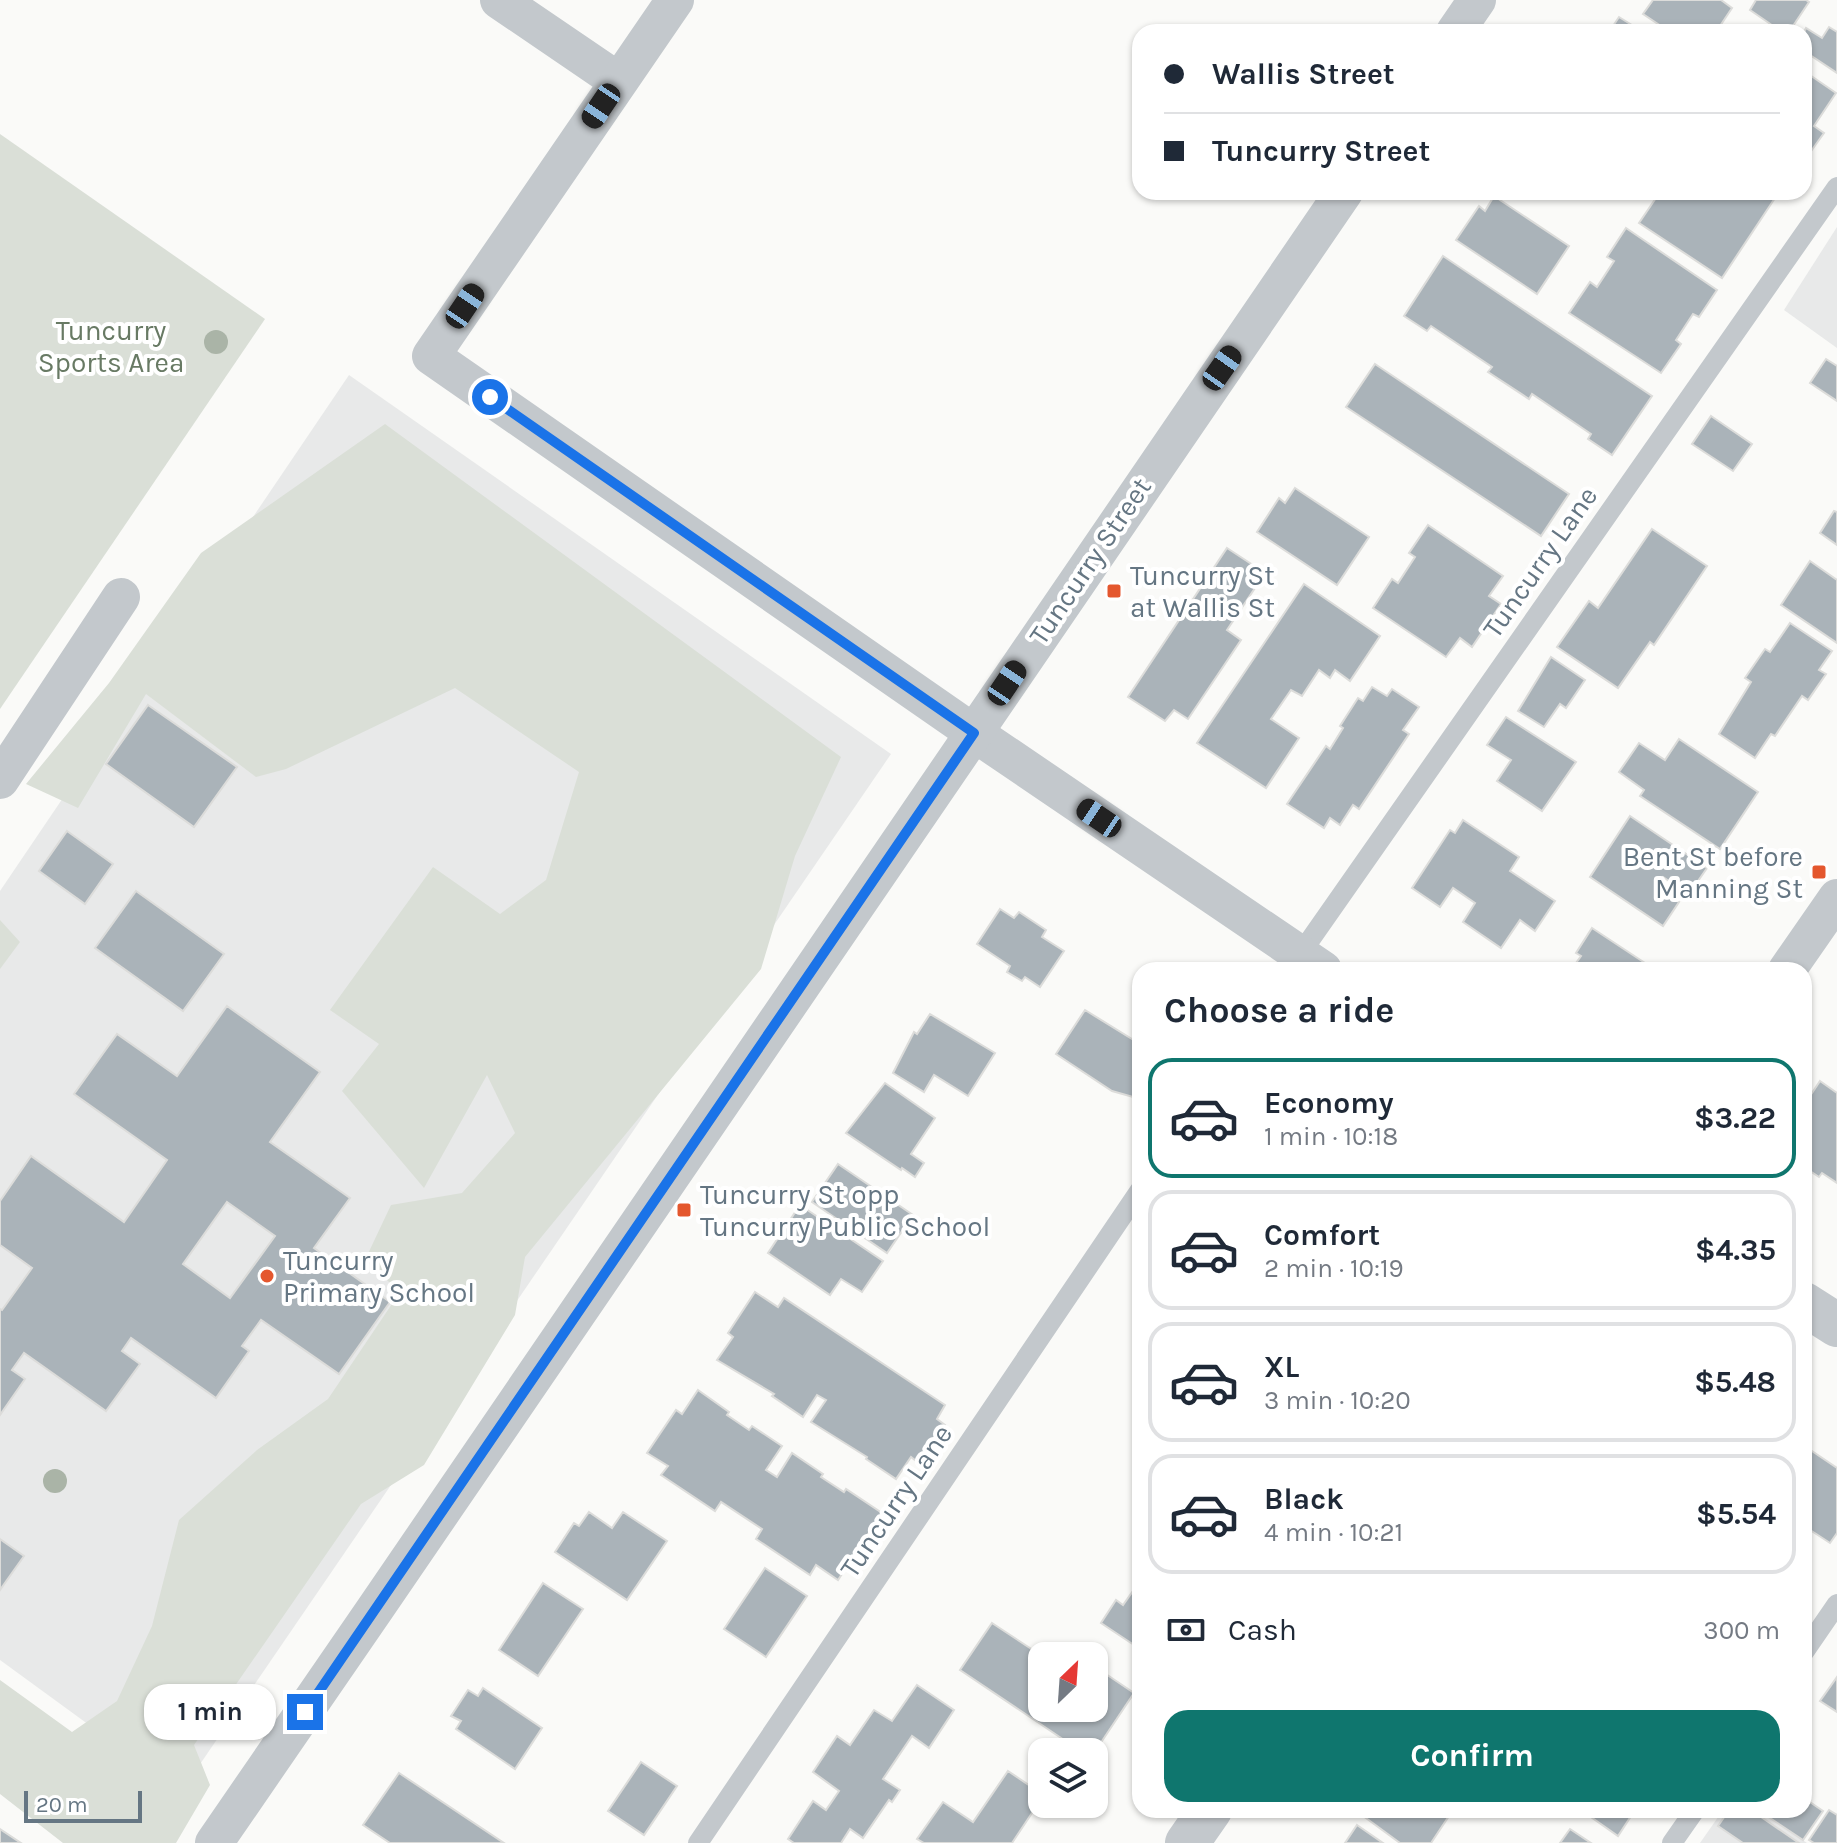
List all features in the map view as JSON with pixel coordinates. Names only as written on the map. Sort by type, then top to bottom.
[{"type":"street","points":[[499,0],[618,81]]},
{"type":"street","points":[[675,0],[431,356],[1301,962]]},
{"type":"street","points":[[1460,24],[1477,0]]},
{"type":"street","name":"Tuncurry Street","points":[[214,1843],[549,1358],[1083,569],[1338,200]]},
{"type":"street","points":[[0,780],[121,597]]},
{"type":"street","points":[[1793,962],[1837,898]]},
{"type":"street","points":[[1812,1309],[1837,1325]]},
{"type":"street","points":[[1187,1843],[1204,1818]]},
{"type":"lane","name":"Tuncurry Lane","points":[[1305,962],[1837,187]]},
{"type":"lane","name":"Tuncurry Lane","points":[[698,1843],[1132,1202]]},
{"type":"lane","points":[[1812,1640],[1837,1604]]},
{"type":"lane","points":[[1672,1843],[1689,1818]]},
{"type":"shaded area","points":[[1837,227],[1837,348],[1784,310]]},
{"type":"shaded area","name":"Tuncurry Primary School","points":[[349,375],[891,754],[181,1792],[0,1660],[0,891]]},
{"type":"shaded area","points":[[1717,1818],[1771,1818],[1807,1843],[1700,1843]]},
{"type":"green space","name":"Tuncurry Sports Area","points":[[0,134],[265,319],[0,709]]},
{"type":"green space","points":[[385,424],[841,757],[795,856],[761,969],[525,1257],[515,1315],[424,1465],[361,1504],[194,1745],[210,1785],[176,1843],[63,1843],[0,1794],[0,1680],[72,1732],[117,1701],[152,1626],[179,1520],[257,1450],[328,1399],[400,1292],[365,1260],[391,1205],[462,1193],[515,1133],[487,1075],[424,1188],[342,1091],[379,1044],[330,1010],[433,867],[500,914],[546,880],[579,772],[455,688],[286,769],[256,777],[146,694],[78,808],[26,784],[109,683],[201,553]]},
{"type":"green space","points":[[0,920],[20,942],[0,969]]},
{"type":"building","points":[[1653,0],[1721,0],[1732,8],[1721,24],[1658,24],[1643,14]]},
{"type":"building","points":[[1756,0],[1809,2],[1794,24],[1770,24],[1750,10]]},
{"type":"building","points":[[1619,17],[1630,24],[1614,24]]},
{"type":"building","points":[[1829,27],[1837,32],[1837,73],[1812,56],[1812,32],[1822,38]]},
{"type":"building","points":[[1812,76],[1836,93],[1814,126],[1824,133],[1812,150]]},
{"type":"building","points":[[1492,200],[1500,200],[1569,246],[1537,294],[1456,240],[1479,206],[1485,211]]},
{"type":"building","points":[[1655,200],[1774,200],[1722,278],[1639,223]]},
{"type":"building","points":[[1626,228],[1717,290],[1699,317],[1693,314],[1676,340],[1681,344],[1661,373],[1569,313],[1590,282],[1597,287],[1614,261],[1607,257]]},
{"type":"building","points":[[1443,256],[1652,396],[1612,455],[1588,439],[1591,434],[1532,394],[1529,399],[1488,372],[1492,367],[1431,326],[1427,331],[1404,316]]},
{"type":"building","points":[[1826,359],[1837,366],[1837,401],[1810,383]]},
{"type":"building","points":[[1375,364],[1569,494],[1541,536],[1346,407]]},
{"type":"building","points":[[1711,416],[1752,444],[1733,471],[1692,444]]},
{"type":"building","points":[[1295,488],[1369,537],[1337,585],[1257,532],[1279,498],[1285,503]]},
{"type":"building","points":[[1834,511],[1837,512],[1837,545],[1820,533]]},
{"type":"building","points":[[1428,525],[1503,576],[1489,596],[1501,604],[1472,647],[1460,638],[1446,657],[1373,608],[1392,579],[1398,583],[1415,557],[1409,553]]},
{"type":"building","points":[[1652,529],[1707,566],[1654,645],[1650,642],[1618,688],[1557,647],[1589,601],[1598,608]]},
{"type":"building","points":[[1227,548],[1265,573],[1227,630],[1241,640],[1188,719],[1174,710],[1165,721],[1128,697]]},
{"type":"building","points":[[1810,561],[1837,580],[1837,643],[1781,605]]},
{"type":"building","points":[[1304,584],[1380,636],[1350,681],[1335,670],[1330,678],[1319,670],[1302,696],[1291,690],[1271,719],[1299,738],[1266,788],[1197,743]]},
{"type":"building","points":[[1790,623],[1832,651],[1819,670],[1826,674],[1808,700],[1802,696],[1775,736],[1771,734],[1755,758],[1719,734],[1751,682],[1745,678],[1765,649],[1770,652]]},
{"type":"building","points":[[1551,657],[1585,680],[1566,708],[1560,704],[1544,727],[1518,711]]},
{"type":"building","points":[[1372,687],[1387,696],[1392,689],[1419,707],[1403,730],[1409,734],[1359,809],[1353,805],[1340,825],[1330,818],[1324,828],[1287,804],[1326,746],[1330,749],[1358,698],[1363,701]]},
{"type":"building","points":[[148,705],[237,767],[194,827],[106,764]]},
{"type":"building","points":[[1506,717],[1576,762],[1542,811],[1497,781],[1511,760],[1487,745]]},
{"type":"building","points":[[1679,739],[1758,792],[1720,849],[1640,796],[1644,790],[1619,772],[1639,743],[1665,760]]},
{"type":"building","points":[[1630,816],[1707,868],[1689,894],[1663,877],[1656,887],[1679,902],[1663,926],[1590,877]]},
{"type":"building","points":[[1463,820],[1519,857],[1510,871],[1555,901],[1535,931],[1520,920],[1501,948],[1463,922],[1475,903],[1453,888],[1440,907],[1412,888],[1450,830],[1455,833]]},
{"type":"building","points":[[67,831],[113,864],[85,904],[39,871]]},
{"type":"building","points":[[136,891],[224,954],[183,1011],[95,948]]},
{"type":"building","points":[[1000,909],[1014,918],[1019,912],[1046,930],[1042,937],[1064,951],[1040,987],[1025,977],[1022,981],[1007,972],[1010,966],[977,944]]},
{"type":"building","points":[[1592,928],[1643,962],[1577,962],[1581,956],[1576,953]]},
{"type":"building","points":[[227,1006],[320,1072],[270,1142],[350,1198],[314,1248],[390,1302],[339,1374],[261,1320],[242,1346],[249,1351],[216,1398],[131,1338],[122,1351],[140,1364],[106,1411],[24,1353],[12,1370],[25,1379],[0,1415],[0,1309],[32,1268],[0,1245],[0,1201],[31,1156],[124,1222],[167,1160],[74,1094],[117,1034],[177,1076]],"holes":[[[227,1202],[275,1236],[230,1298],[183,1264]]]},
{"type":"building","points":[[1085,1010],[1132,1039],[1132,1097],[1112,1091],[1056,1054]]},
{"type":"building","points":[[930,1014],[995,1053],[968,1096],[934,1075],[924,1092],[893,1073],[914,1032],[917,1034]]},
{"type":"building","points":[[1820,1081],[1837,1093],[1837,1183],[1822,1173],[1819,1177],[1812,1172],[1812,1093]]},
{"type":"building","points":[[885,1083],[935,1118],[911,1154],[924,1163],[915,1177],[846,1133]]},
{"type":"building","points":[[838,1164],[913,1215],[887,1253],[812,1202]]},
{"type":"building","points":[[800,1205],[883,1261],[862,1292],[841,1279],[830,1295],[768,1253]]},
{"type":"building","points":[[755,1292],[778,1307],[784,1298],[945,1405],[937,1419],[945,1425],[920,1464],[911,1457],[896,1479],[811,1422],[826,1400],[817,1395],[803,1417],[772,1396],[774,1394],[717,1360],[733,1337],[728,1333]]},
{"type":"building","points":[[698,1390],[749,1430],[752,1426],[782,1446],[766,1470],[777,1477],[792,1453],[823,1474],[821,1477],[882,1513],[838,1580],[816,1565],[810,1575],[756,1539],[762,1529],[721,1502],[715,1511],[661,1475],[668,1466],[647,1453],[676,1410],[682,1414]]},
{"type":"building","points":[[1812,1451],[1837,1468],[1837,1533],[1830,1543],[1812,1531]]},
{"type":"building","points":[[589,1512],[612,1528],[623,1512],[667,1541],[627,1600],[555,1552],[574,1523],[579,1526]]},
{"type":"building","points":[[0,1539],[24,1556],[0,1590]]},
{"type":"building","points":[[765,1568],[807,1596],[766,1657],[724,1629]]},
{"type":"building","points":[[543,1583],[583,1609],[538,1676],[499,1650]]},
{"type":"building","points":[[1132,1592],[1132,1644],[1101,1623],[1116,1600],[1123,1605]]},
{"type":"building","points":[[992,1623],[1028,1647],[1028,1716],[960,1670]]},
{"type":"building","points":[[1108,1675],[1132,1692],[1104,1738],[1061,1738],[1037,1722],[1108,1722]]},
{"type":"building","points":[[1837,1677],[1837,1712],[1820,1701]]},
{"type":"building","points":[[917,1685],[954,1710],[929,1748],[912,1736],[883,1779],[900,1790],[892,1802],[889,1800],[863,1838],[850,1829],[841,1843],[794,1843],[788,1839],[813,1801],[826,1810],[839,1791],[813,1772],[837,1736],[850,1745],[874,1710],[892,1721]]},
{"type":"building","points":[[483,1688],[542,1728],[515,1769],[456,1729],[461,1721],[451,1716],[468,1690],[478,1696]]},
{"type":"building","points":[[641,1762],[677,1786],[644,1835],[608,1811]]},
{"type":"building","points":[[1008,1771],[1028,1785],[1029,1818],[1012,1843],[924,1843],[917,1839],[943,1802],[973,1822]]},
{"type":"building","points":[[399,1773],[504,1843],[390,1843],[363,1825]]},
{"type":"building","points":[[1812,1803],[1823,1811],[1803,1840],[1770,1818],[1812,1818]]},
{"type":"building","points":[[1829,1810],[1837,1815],[1837,1843],[1814,1843],[1809,1840]]},
{"type":"building","points":[[1366,1818],[1448,1818],[1431,1843],[1400,1843]]},
{"type":"building","points":[[1592,1818],[1630,1818],[1618,1836]]},
{"type":"building","points":[[1724,1818],[1763,1818],[1799,1843],[1743,1843],[1718,1826]]},
{"type":"building","points":[[1357,1825],[1383,1843],[1345,1843]]},
{"type":"building","points":[[0,1829],[21,1843],[0,1843]]},
{"type":"building","points":[[1570,1829],[1591,1843],[1560,1843]]},
{"type":"place","name":"Tuncurry St at Wallis St","points":[[1114,591]]},
{"type":"place","name":"Bent St before Manning St","points":[[1819,872]]},
{"type":"place","name":"Tuncurry St opp Tuncurry Public School","points":[[684,1210]]},
{"type":"place","name":"Tuncurry Primary School","points":[[267,1276]]},
{"type":"route","points":[[305,1712],[974,733],[490,397]]}]
